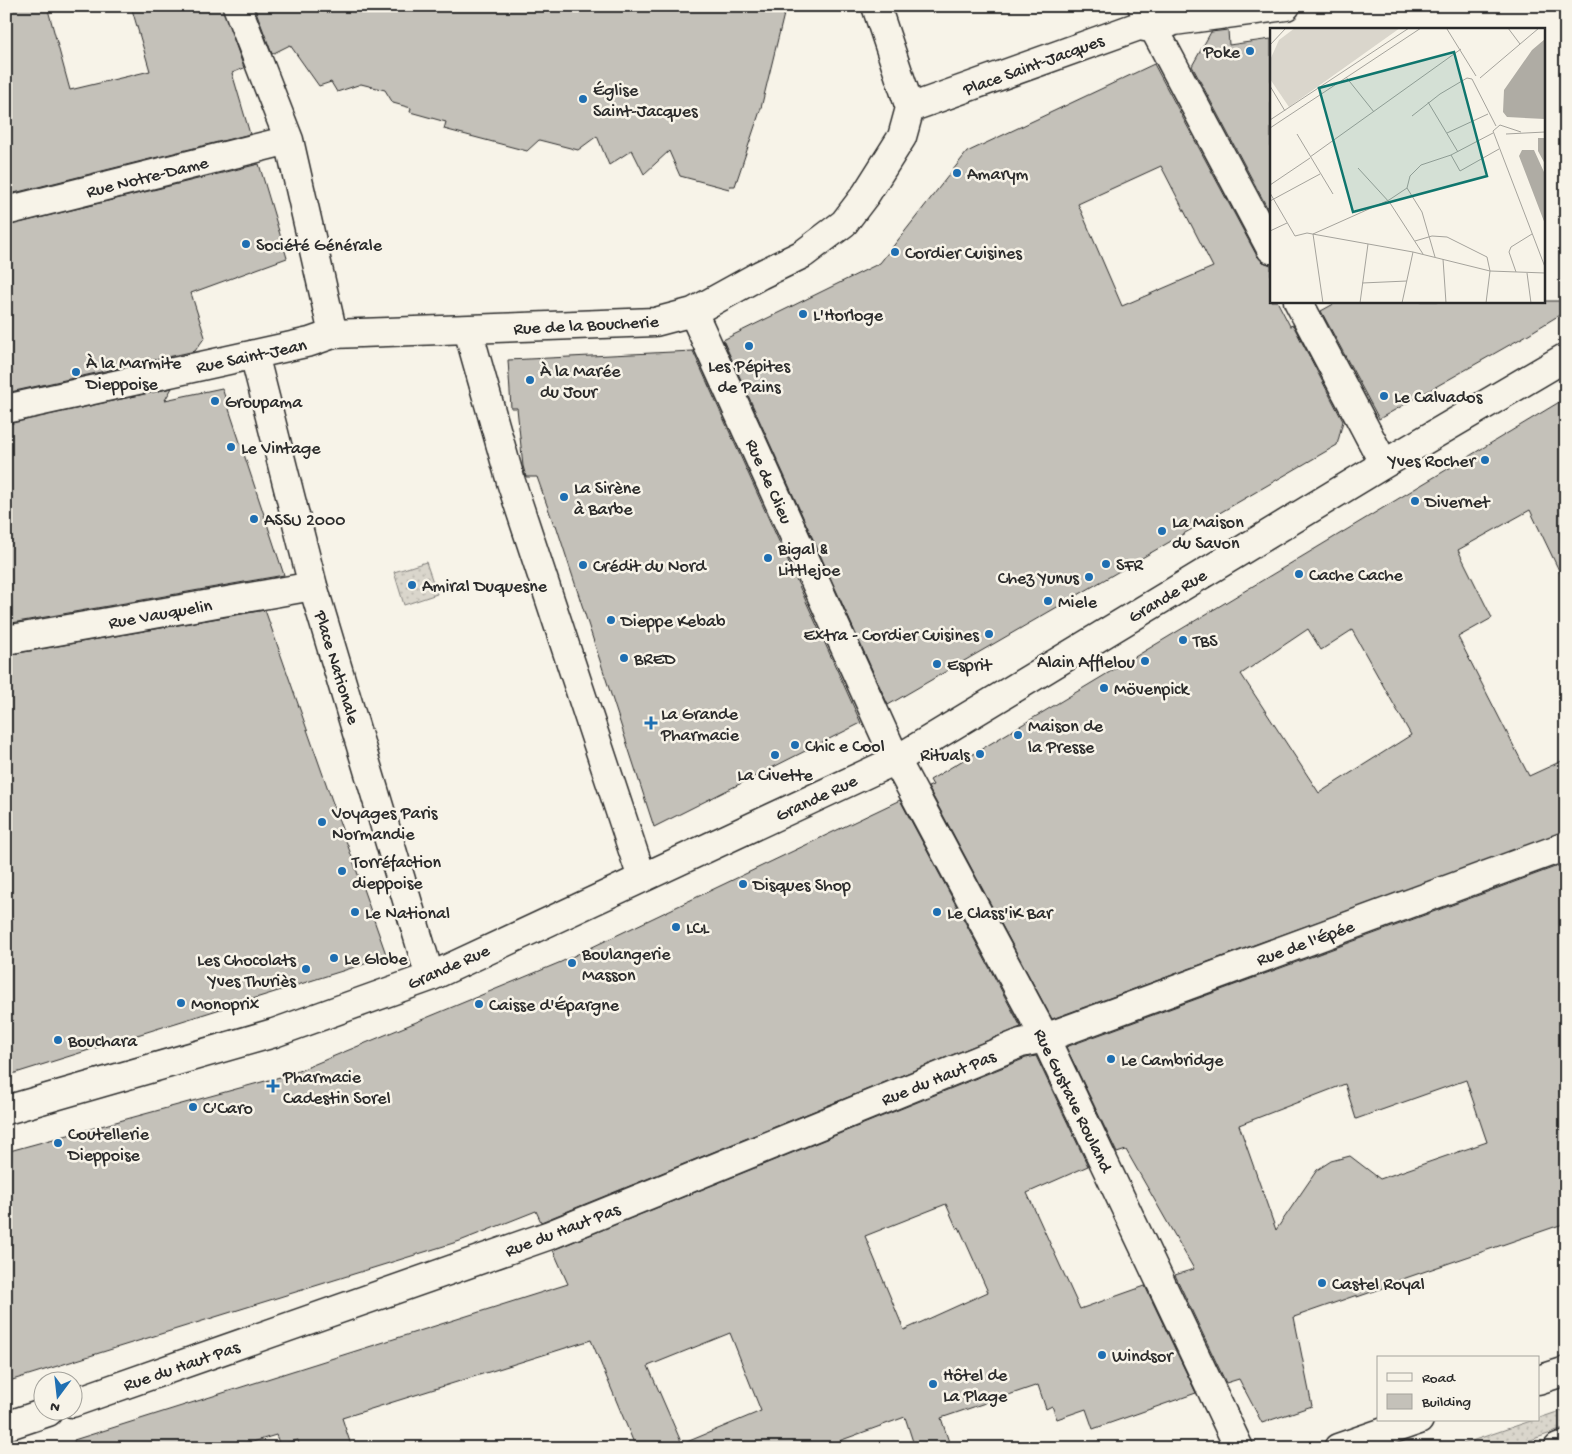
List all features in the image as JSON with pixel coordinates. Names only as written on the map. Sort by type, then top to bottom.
[{"type":"street","points":[[237,6],[289,140],[333,334]]},
{"type":"street","points":[[876,6],[910,108]]},
{"type":"street","points":[[1142,6],[1156,29],[1270,247]]},
{"type":"street","points":[[1156,29],[1174,21],[1286,6]]},
{"type":"street","name":"Place Saint-Jacques","points":[[910,108],[1140,26],[1156,29]]},
{"type":"street","name":"Rue de la Boucherie","points":[[468,330],[655,322],[693,312],[803,254],[844,223],[866,194],[902,137],[910,108]]},
{"type":"street","name":"Rue Notre-Dame","points":[[6,211],[289,140]]},
{"type":"street","points":[[1299,302],[1384,464]]},
{"type":"street","name":"Rue de Clieu","points":[[693,312],[896,760]]},
{"type":"street","points":[[468,330],[511,482],[642,878]]},
{"type":"street","name":"Rue Saint-Jean","points":[[6,409],[310,342],[333,334],[468,330]]},
{"type":"street","name":"Place Nationale","points":[[254,354],[313,586],[430,977]]},
{"type":"street","name":"Grande Rue","points":[[6,1110],[274,1034],[430,977],[896,760],[1384,464],[1566,357]]},
{"type":"street","name":"Rue Vauquelin","points":[[6,640],[313,586]]},
{"type":"street","name":"Rue Gustave Rouland","points":[[896,760],[1045,1038],[1239,1448]]},
{"type":"street","name":"Rue de l'Épée","points":[[1045,1038],[1566,846]]},
{"type":"street","name":"Rue du Haut Pas","points":[[82,1399],[550,1235],[1021,1043],[1045,1038]]},
{"type":"street","points":[[1540,1379],[1566,1371]]},
{"type":"street","points":[[6,1426],[32,1417]]},
{"type":"street","points":[[1338,1448],[1413,1422]]},
{"type":"street","points":[[1558,1448],[1566,1445]]},
{"type":"shaded area","points":[[426,562],[437,594],[404,605],[394,572]]},
{"type":"shaded area","points":[[1566,1409],[1566,1428],[1507,1448],[1451,1448],[1528,1422],[1540,1422],[1540,1418]]},
{"type":"building","points":[[6,6],[47,6],[70,90],[150,71],[131,6],[222,6],[244,68],[232,73],[250,134],[6,195]]},
{"type":"building","name":"Église Saint-Jacques","points":[[254,6],[786,6],[761,108],[735,186],[730,186],[729,189],[680,176],[669,151],[644,174],[632,150],[609,165],[597,136],[578,150],[539,140],[527,151],[444,129],[446,122],[410,112],[411,108],[393,103],[385,90],[361,84],[337,92],[331,82],[319,86],[290,45],[272,54]]},
{"type":"building","points":[[1228,30],[1229,45],[1270,39],[1270,213],[1192,66],[1211,32]]},
{"type":"building","points":[[1154,64],[1257,256],[1263,262],[1270,265],[1270,302],[1278,302],[1290,326],[1293,325],[1343,421],[1337,445],[888,705],[723,340],[880,263],[967,152]],"holes":[[[1161,166],[1213,267],[1122,306],[1078,204]]]},
{"type":"building","points":[[259,164],[287,258],[191,293],[205,337],[195,351],[6,393],[6,226]]},
{"type":"building","points":[[1566,301],[1566,311],[1379,419],[1321,311],[1337,302]]},
{"type":"building","points":[[693,351],[861,723],[654,827],[556,525],[554,525],[537,477],[526,477],[523,466],[517,408],[511,408],[508,360]]},
{"type":"building","points":[[172,388],[165,400],[222,388],[284,575],[6,624],[6,424]]},
{"type":"building","points":[[1566,398],[1566,585],[1530,510],[1458,550],[1492,618],[1458,637],[1529,776],[1566,759],[1566,831],[1052,1019],[928,787],[933,785],[930,780]],"holes":[[[1308,629],[1321,650],[1352,630],[1411,735],[1319,793],[1241,674]]]},
{"type":"building","points":[[265,610],[387,957],[6,1076],[6,655]]},
{"type":"building","points":[[900,800],[1021,1027],[541,1222],[536,1211],[460,1241],[38,1372],[32,1372],[32,1374],[6,1382],[6,1152],[291,1074],[561,962]]},
{"type":"building","points":[[1566,863],[1566,1223],[1394,1282],[1395,1284],[1294,1317],[1312,1406],[1262,1423],[1239,1379],[1226,1383],[1175,1275],[1194,1269],[1126,1150],[1117,1153],[1066,1047]],"holes":[[[1466,1080],[1487,1142],[1380,1179],[1350,1156],[1331,1161],[1317,1170],[1276,1230],[1239,1125],[1345,1084],[1356,1119]]]},
{"type":"building","points":[[1036,1056],[1088,1166],[1027,1193],[1080,1309],[1145,1286],[1196,1393],[1093,1429],[1086,1409],[1057,1419],[1052,1406],[1046,1409],[1038,1385],[941,1418],[951,1448],[915,1448],[905,1417],[820,1448],[636,1448],[591,1340],[342,1418],[352,1448],[300,1448],[298,1440],[280,1445],[276,1435],[233,1448],[75,1448],[74,1440],[568,1284],[553,1250],[1026,1058]],"holes":[[[946,1204],[957,1229],[959,1227],[988,1292],[904,1330],[865,1236]],[[730,1333],[761,1411],[682,1444],[648,1366]]]},
{"type":"place","name":"Poke","points":[[1250,51]]},
{"type":"place","name":"Église Saint-Jacques","points":[[583,99]]},
{"type":"place","name":"Amarym","points":[[957,173]]},
{"type":"place","name":"Société Générale","points":[[246,244]]},
{"type":"place","name":"Cordier Cuisines","points":[[895,252]]},
{"type":"place","name":"L'Horloge","points":[[803,314]]},
{"type":"place","name":"Les Pépites de Pains","points":[[749,346]]},
{"type":"place","name":"À la Marmite Dieppoise","points":[[76,372]]},
{"type":"place","name":"À la Marée du Jour","points":[[530,380]]},
{"type":"place","name":"Le Calvados","points":[[1384,396]]},
{"type":"place","name":"Groupama","points":[[215,401]]},
{"type":"place","name":"Le Vintage","points":[[231,447]]},
{"type":"place","name":"Yves Rocher","points":[[1485,460]]},
{"type":"place","name":"La Sirène à Barbe","points":[[564,497]]},
{"type":"place","name":"Divernet","points":[[1415,501]]},
{"type":"place","name":"ASSU 2000","points":[[254,519]]},
{"type":"place","name":"La Maison du Savon","points":[[1162,531]]},
{"type":"place","name":"Bigal & Littlejoe","points":[[768,558]]},
{"type":"place","name":"SFR","points":[[1106,564]]},
{"type":"place","name":"Crédit du Nord","points":[[583,565]]},
{"type":"place","name":"Cache Cache","points":[[1299,574]]},
{"type":"place","name":"Chez Yunus","points":[[1089,577]]},
{"type":"place","name":"Amiral Duquesne","points":[[412,585]]},
{"type":"place","name":"Miele","points":[[1048,601]]},
{"type":"place","name":"Dieppe Kebab","points":[[611,620]]},
{"type":"place","name":"Extra - Cordier Cuisines","points":[[989,634]]},
{"type":"place","name":"TBS","points":[[1183,640]]},
{"type":"place","name":"BRED","points":[[624,658]]},
{"type":"place","name":"Alain Afflelou","points":[[1145,661]]},
{"type":"place","name":"Esprit","points":[[937,664]]},
{"type":"place","name":"Mövenpick","points":[[1104,688]]},
{"type":"place","name":"La Grande Pharmacie","points":[[651,723]]},
{"type":"place","name":"Maison de la Presse","points":[[1018,735]]},
{"type":"place","name":"Chic e Cool","points":[[795,745]]},
{"type":"place","name":"Rituals","points":[[980,754]]},
{"type":"place","name":"La Civette","points":[[775,755]]},
{"type":"place","name":"Voyages Paris Normandie","points":[[322,822]]},
{"type":"place","name":"Torréfaction dieppoise","points":[[342,871]]},
{"type":"place","name":"Disques Shop","points":[[743,884]]},
{"type":"place","name":"Le National","points":[[355,912]]},
{"type":"place","name":"Le Class'iK Bar","points":[[937,912]]},
{"type":"place","name":"LCL","points":[[676,927]]},
{"type":"place","name":"Le Globe","points":[[334,958]]},
{"type":"place","name":"Boulangerie Masson","points":[[572,963]]},
{"type":"place","name":"Les Chocolats Yves Thuriès","points":[[306,969]]},
{"type":"place","name":"Monoprix","points":[[181,1003]]},
{"type":"place","name":"Caisse d'Épargne","points":[[479,1004]]},
{"type":"place","name":"Bouchara","points":[[58,1040]]},
{"type":"place","name":"Le Cambridge","points":[[1111,1059]]},
{"type":"place","name":"Pharmacie Cadestin Sorel","points":[[273,1086]]},
{"type":"place","name":"C'Caro","points":[[193,1107]]},
{"type":"place","name":"Coutellerie Dieppoise","points":[[58,1143]]},
{"type":"place","name":"Castel Royal","points":[[1322,1283]]},
{"type":"place","name":"Windsor","points":[[1102,1355]]},
{"type":"place","name":"Hôtel de La Plage","points":[[933,1384]]}]
